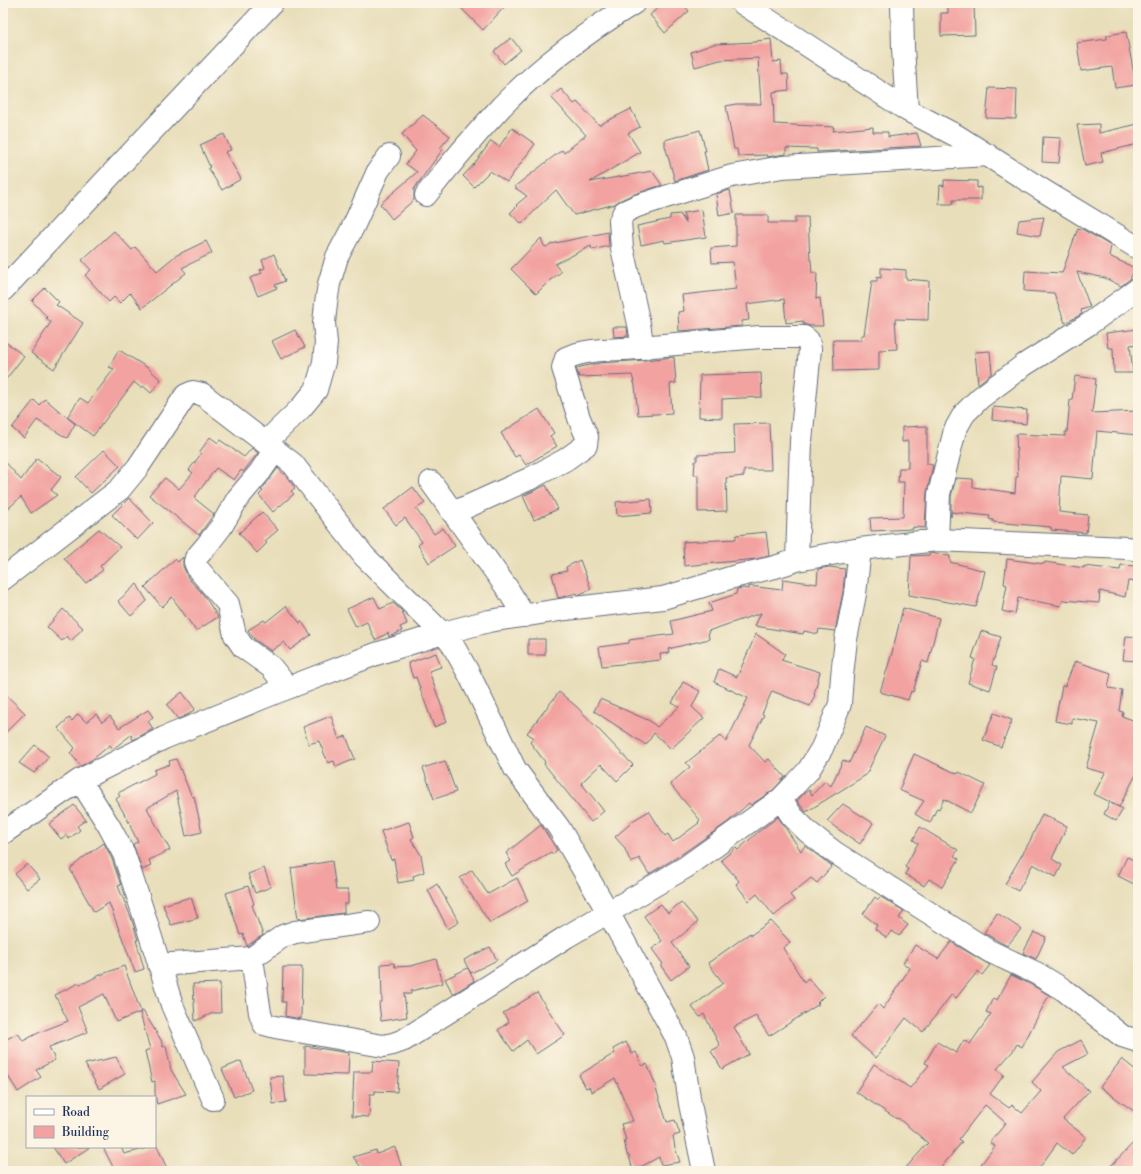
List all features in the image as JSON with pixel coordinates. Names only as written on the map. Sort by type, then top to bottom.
[{"type":"street","points":[[3,290],[272,3]]},
{"type":"street","points":[[426,195],[466,146],[502,106],[527,83],[597,26],[634,3]]},
{"type":"street","points":[[742,3],[907,110],[957,136],[1138,248]]},
{"type":"street","points":[[902,3],[907,110]]},
{"type":"street","points":[[643,348],[622,248],[620,221],[624,212],[637,206],[732,176],[782,167],[988,155]]},
{"type":"street","points":[[288,688],[271,667],[243,647],[235,635],[228,604],[198,569],[195,562],[196,558],[221,526],[238,498],[260,472],[271,446],[316,390],[324,362],[326,343],[324,323],[329,284],[337,257],[354,227],[378,171],[389,156]]},
{"type":"street","points":[[937,540],[940,494],[955,430],[964,414],[980,398],[1024,365],[1089,324],[1138,289]]},
{"type":"street","points":[[453,513],[529,479],[565,460],[586,445],[587,437],[579,418],[563,368],[566,358],[577,353],[760,336],[804,337],[808,340],[810,350],[799,466],[797,560]]},
{"type":"street","points":[[3,579],[120,489],[138,467],[186,394],[193,392],[202,394],[293,464],[364,556],[451,642],[469,674],[516,770],[559,828],[608,912],[676,1037],[683,1057],[690,1104],[704,1171]]},
{"type":"street","points":[[431,482],[507,588],[524,616]]},
{"type":"street","points":[[3,833],[80,780],[164,738],[376,654],[443,633],[489,621],[566,609],[662,598],[797,560],[860,549],[937,540],[1127,548],[1138,550]]},
{"type":"street","points":[[252,958],[260,1013],[264,1024],[275,1028],[383,1046],[393,1044],[404,1040],[513,969],[686,867],[781,799],[808,771],[822,748],[840,704],[846,639],[855,594],[860,549]]},
{"type":"street","points":[[80,780],[109,826],[124,854],[172,1005],[213,1099]]},
{"type":"street","points":[[781,799],[792,816],[808,832],[834,852],[989,951],[1036,973],[1064,990],[1122,1036],[1138,1041]]},
{"type":"street","points":[[159,965],[252,958],[283,936],[295,932],[369,922]]},
{"type":"building","points":[[456,3],[508,3],[483,30]]},
{"type":"building","points":[[663,3],[682,3],[689,11],[665,33],[650,15]]},
{"type":"building","points":[[948,3],[974,3],[975,35],[941,36],[941,13],[948,13]]},
{"type":"building","points":[[1126,32],[1136,85],[1115,88],[1112,67],[1081,71],[1077,43],[1107,39],[1107,35]]},
{"type":"building","points":[[511,38],[521,50],[504,64],[494,51]]},
{"type":"building","points":[[771,39],[773,62],[781,61],[782,74],[788,74],[789,90],[773,92],[774,124],[834,127],[833,131],[873,127],[873,132],[888,132],[888,137],[917,133],[921,146],[817,152],[817,149],[786,148],[786,154],[767,157],[767,155],[738,156],[737,149],[734,149],[726,106],[736,104],[761,104],[758,58],[720,60],[695,67],[691,52],[714,44],[757,42]]},
{"type":"building","points":[[989,88],[1017,89],[1016,119],[986,118]]},
{"type":"building","points":[[561,89],[574,104],[577,102],[599,125],[631,109],[640,127],[628,133],[640,152],[590,182],[652,171],[662,185],[632,195],[615,204],[574,215],[556,190],[522,224],[510,213],[517,206],[516,205],[527,196],[514,187],[562,150],[564,153],[586,135],[551,97]]},
{"type":"building","points":[[423,115],[450,136],[440,148],[443,149],[414,189],[414,200],[392,219],[380,204],[417,172],[406,164],[416,151],[402,134]]},
{"type":"building","points":[[1099,124],[1099,133],[1138,124],[1138,144],[1101,153],[1103,162],[1085,166],[1077,125]]},
{"type":"building","points":[[512,128],[535,144],[507,182],[490,171],[474,187],[463,176],[475,163],[491,141],[499,147]]},
{"type":"building","points":[[700,130],[706,151],[704,151],[708,170],[675,181],[665,146],[665,140]]},
{"type":"building","points":[[224,134],[231,150],[225,152],[241,179],[222,190],[208,168],[210,167],[200,145]]},
{"type":"building","points":[[1043,137],[1061,138],[1059,163],[1042,162]]},
{"type":"building","points":[[944,180],[977,181],[977,188],[981,187],[981,200],[953,200],[953,204],[939,204],[940,185],[944,186]]},
{"type":"building","points":[[730,190],[734,213],[719,216],[716,194]]},
{"type":"building","points":[[702,210],[706,237],[665,243],[664,240],[641,245],[637,226],[670,219],[670,215],[680,214],[686,223],[683,213]]},
{"type":"building","points":[[736,215],[768,215],[768,223],[795,223],[795,217],[808,217],[810,260],[812,273],[817,273],[816,299],[820,298],[823,326],[810,326],[803,324],[803,321],[786,323],[784,299],[747,304],[749,320],[742,321],[742,326],[679,331],[678,312],[684,311],[682,295],[736,289],[733,262],[712,263],[711,248],[736,246]]},
{"type":"building","points":[[1044,217],[1040,236],[1017,232],[1019,220]]},
{"type":"building","points":[[1078,228],[1111,246],[1109,256],[1135,268],[1130,279],[1121,286],[1105,278],[1077,272],[1090,307],[1081,310],[1082,314],[1065,323],[1054,293],[1024,291],[1025,271],[1062,273]]},
{"type":"building","points":[[114,231],[132,250],[135,247],[157,271],[175,256],[206,241],[212,253],[182,268],[186,273],[142,308],[130,293],[120,303],[114,297],[109,302],[85,275],[91,270],[82,260]]},
{"type":"building","points":[[608,232],[609,246],[592,250],[591,246],[555,264],[561,272],[536,294],[511,269],[541,238],[544,246],[546,247],[551,244]]},
{"type":"building","points":[[274,254],[285,281],[275,285],[277,288],[258,296],[250,278],[262,273],[260,270],[265,268],[262,260]]},
{"type":"building","points":[[881,268],[906,270],[906,279],[929,281],[928,320],[895,319],[897,349],[879,350],[879,370],[834,371],[833,340],[861,340],[861,335],[864,335],[872,281],[877,281],[877,277],[881,278]]},
{"type":"building","points":[[45,288],[59,302],[56,305],[83,323],[54,369],[31,353],[51,322],[32,301]]},
{"type":"building","points":[[613,327],[627,327],[628,336],[614,337]]},
{"type":"building","points":[[1138,329],[1138,344],[1130,345],[1133,373],[1114,373],[1113,348],[1108,348],[1106,333]]},
{"type":"building","points":[[295,330],[305,347],[281,359],[272,341]]},
{"type":"building","points":[[3,340],[24,356],[3,383]]},
{"type":"building","points":[[119,350],[148,368],[161,380],[151,393],[143,386],[141,388],[134,382],[93,436],[67,417],[80,398],[88,403],[114,369],[109,367]]},
{"type":"building","points":[[990,351],[992,373],[978,384],[975,352]]},
{"type":"building","points":[[674,357],[676,383],[670,384],[672,413],[638,415],[635,386],[632,375],[579,377],[576,368],[599,363]]},
{"type":"building","points":[[761,373],[762,397],[722,399],[722,418],[699,417],[700,375]]},
{"type":"building","points":[[1075,376],[1096,379],[1092,413],[1138,411],[1138,435],[1097,431],[1093,479],[1061,476],[1059,512],[1088,515],[1086,533],[1051,530],[1051,527],[993,522],[993,520],[989,519],[990,516],[951,512],[951,496],[956,478],[973,479],[973,487],[1015,493],[1016,477],[1018,477],[1016,434],[1065,436],[1065,432],[1067,432],[1070,400],[1072,400]]},
{"type":"building","points":[[45,399],[75,424],[67,438],[37,420],[24,438],[12,428],[34,400],[39,405]]},
{"type":"building","points":[[993,407],[1027,410],[1026,424],[992,420]]},
{"type":"building","points":[[539,409],[554,433],[550,436],[557,446],[526,465],[519,455],[515,457],[501,433]]},
{"type":"building","points":[[769,423],[771,470],[744,470],[744,476],[726,478],[727,511],[698,512],[698,475],[694,475],[697,455],[735,453],[734,424]]},
{"type":"building","points":[[927,426],[927,464],[933,465],[927,493],[925,528],[913,527],[913,529],[871,531],[870,518],[903,517],[904,482],[898,482],[899,468],[908,468],[908,441],[902,442],[902,427]]},
{"type":"building","points":[[210,437],[218,443],[220,440],[244,457],[252,448],[258,453],[243,472],[241,470],[234,480],[216,468],[194,498],[214,514],[199,535],[149,495],[165,478],[179,489],[193,473],[189,470],[201,454],[199,453]]},
{"type":"building","points":[[104,450],[120,466],[91,493],[76,477]]},
{"type":"building","points":[[37,458],[61,477],[51,490],[57,495],[31,513],[21,497],[3,513],[3,459],[21,480]]},
{"type":"building","points":[[278,468],[283,474],[284,473],[295,488],[291,491],[294,494],[273,512],[259,495],[263,491],[261,490]]},
{"type":"building","points":[[546,485],[558,509],[534,520],[523,496]]},
{"type":"building","points":[[413,487],[425,503],[416,509],[434,534],[443,528],[455,546],[429,563],[418,545],[422,542],[405,518],[396,525],[384,509]]},
{"type":"building","points":[[129,498],[153,523],[137,540],[112,515]]},
{"type":"building","points":[[651,499],[652,513],[617,516],[616,502]]},
{"type":"building","points":[[262,512],[278,530],[265,541],[267,543],[257,553],[239,533]]},
{"type":"building","points":[[99,529],[120,547],[100,566],[103,570],[86,583],[64,558]]},
{"type":"building","points":[[766,532],[769,556],[757,559],[684,566],[683,542],[736,539],[736,535]]},
{"type":"building","points":[[930,553],[950,556],[950,562],[985,571],[976,607],[909,595],[911,556],[929,555]]},
{"type":"building","points":[[183,557],[183,566],[188,578],[203,594],[218,617],[196,631],[172,597],[162,607],[145,587],[175,559],[178,562]]},
{"type":"building","points":[[1007,559],[1044,564],[1045,562],[1084,568],[1084,566],[1120,570],[1121,565],[1138,566],[1138,582],[1128,581],[1125,597],[1100,591],[1099,603],[1063,600],[1061,606],[1018,598],[1015,614],[1002,611],[1007,585],[1004,584]]},
{"type":"building","points":[[580,560],[591,589],[578,595],[577,593],[558,598],[552,574],[567,571],[566,567]]},
{"type":"building","points":[[829,567],[845,569],[843,592],[835,631],[819,629],[818,634],[804,631],[803,634],[755,626],[761,613],[708,631],[709,639],[668,649],[669,653],[660,654],[661,660],[602,666],[599,647],[629,643],[629,640],[674,634],[671,621],[712,611],[709,603],[736,594],[737,589],[749,589],[749,586],[782,590],[783,579],[817,584],[818,569]]},
{"type":"building","points":[[137,584],[147,601],[131,616],[118,601]]},
{"type":"building","points":[[374,597],[380,609],[393,603],[402,611],[407,624],[400,627],[402,631],[389,637],[388,633],[375,640],[367,622],[356,627],[347,609]]},
{"type":"building","points":[[286,606],[300,623],[301,621],[311,635],[290,650],[284,642],[271,651],[254,639],[248,630],[264,620],[266,622]]},
{"type":"building","points":[[903,608],[939,618],[928,663],[922,661],[913,692],[911,691],[908,700],[880,692],[892,653]]},
{"type":"building","points":[[63,609],[83,628],[71,641],[67,636],[62,641],[47,627]]},
{"type":"building","points":[[981,631],[1001,637],[992,665],[997,667],[990,690],[968,683],[975,659],[972,658]]},
{"type":"building","points":[[756,634],[785,654],[781,660],[820,672],[815,695],[810,706],[772,691],[762,714],[764,715],[749,745],[765,762],[769,759],[785,777],[773,790],[751,805],[749,803],[728,822],[679,856],[649,874],[639,858],[631,863],[624,847],[615,837],[630,824],[629,823],[649,811],[665,836],[668,834],[673,842],[699,823],[698,822],[700,820],[670,784],[690,767],[686,763],[721,735],[726,742],[748,698],[714,682],[719,669],[737,677]]},
{"type":"building","points":[[1126,636],[1138,637],[1138,661],[1123,660]]},
{"type":"building","points":[[528,639],[545,639],[545,655],[528,655]]},
{"type":"building","points":[[436,653],[441,667],[429,671],[447,722],[434,727],[416,677],[413,678],[408,663]]},
{"type":"building","points":[[1075,661],[1111,673],[1108,688],[1122,690],[1119,711],[1123,712],[1122,716],[1138,722],[1138,771],[1119,807],[1123,809],[1116,821],[1104,814],[1110,802],[1094,794],[1105,773],[1086,768],[1099,723],[1072,718],[1072,724],[1055,721],[1062,686],[1065,686]]},
{"type":"building","points":[[683,682],[700,691],[692,707],[704,718],[671,749],[654,733],[646,745],[594,711],[600,699],[650,721],[657,727],[679,707],[672,703]]},
{"type":"building","points":[[3,692],[25,713],[3,735]]},
{"type":"building","points":[[182,692],[195,709],[189,714],[178,719],[167,705]]},
{"type":"building","points":[[559,692],[577,707],[633,765],[617,781],[601,764],[581,783],[604,811],[591,822],[544,764],[545,762],[530,742],[534,738],[527,733]]},
{"type":"building","points":[[148,710],[153,717],[148,721],[153,729],[133,740],[131,735],[113,749],[110,745],[93,759],[81,766],[70,753],[75,748],[58,728],[69,718],[72,721],[78,714],[86,722],[96,714],[102,722],[110,716],[119,728]]},
{"type":"building","points":[[994,713],[1012,720],[1001,747],[983,740]]},
{"type":"building","points":[[331,716],[339,739],[346,736],[355,759],[336,767],[334,761],[328,763],[319,741],[309,744],[303,727]]},
{"type":"building","points":[[866,727],[885,736],[866,775],[806,812],[797,801],[809,790],[812,795],[825,781],[831,786],[843,760],[849,763]]},
{"type":"building","points":[[35,745],[49,757],[34,773],[19,763]]},
{"type":"building","points":[[914,754],[958,774],[959,772],[985,785],[971,813],[944,799],[939,809],[937,808],[930,823],[915,814],[924,801],[899,790]]},
{"type":"building","points":[[176,759],[192,797],[194,796],[202,832],[186,836],[176,791],[147,808],[170,850],[149,860],[151,866],[142,870],[133,844],[138,842],[116,799],[120,796],[118,793],[155,774],[154,770],[170,764],[169,761]]},
{"type":"building","points":[[445,761],[456,792],[434,799],[423,768]]},
{"type":"building","points":[[843,804],[873,823],[860,844],[827,821]]},
{"type":"building","points":[[74,805],[86,820],[77,826],[80,830],[69,839],[66,835],[61,839],[49,824]]},
{"type":"building","points":[[1042,814],[1067,826],[1052,859],[1062,865],[1056,877],[1033,864],[1018,891],[1005,884],[1030,841]]},
{"type":"building","points":[[778,817],[801,851],[805,846],[832,866],[817,883],[811,878],[790,895],[794,900],[774,916],[757,894],[749,901],[736,884],[739,881],[721,860],[736,848],[738,850]]},
{"type":"building","points":[[409,822],[414,837],[411,839],[421,855],[424,872],[413,876],[414,880],[398,883],[394,859],[391,860],[381,831]]},
{"type":"building","points":[[541,825],[557,850],[553,854],[551,852],[512,876],[505,864],[511,861],[506,853]]},
{"type":"building","points":[[920,827],[958,850],[954,856],[959,859],[942,887],[929,879],[924,886],[905,874],[908,869],[905,867],[918,843],[913,840]]},
{"type":"building","points":[[104,843],[112,859],[121,885],[118,886],[131,917],[138,940],[136,940],[144,969],[135,972],[109,903],[94,912],[70,869]]},
{"type":"building","points":[[1127,857],[1138,862],[1138,886],[1118,876]]},
{"type":"building","points":[[332,861],[336,890],[348,890],[348,904],[344,904],[344,913],[298,919],[291,868]]},
{"type":"building","points":[[27,864],[40,879],[27,889],[15,874]]},
{"type":"building","points":[[264,868],[271,887],[255,893],[248,874]]},
{"type":"building","points":[[472,870],[488,894],[517,878],[528,901],[490,923],[460,878]]},
{"type":"building","points":[[437,884],[459,922],[448,929],[428,890]]},
{"type":"building","points":[[248,886],[254,904],[252,905],[263,935],[247,946],[243,934],[240,935],[226,893]]},
{"type":"building","points":[[191,897],[198,918],[171,925],[163,905]]},
{"type":"building","points":[[875,897],[878,900],[881,897],[904,911],[899,918],[908,925],[899,936],[892,931],[887,938],[875,929],[877,925],[863,914]]},
{"type":"building","points":[[681,902],[698,922],[672,943],[689,966],[671,980],[661,966],[663,964],[652,949],[662,941],[644,916],[661,904],[668,913]]},
{"type":"building","points":[[997,913],[1021,929],[1007,946],[984,933]]},
{"type":"building","points":[[771,921],[790,942],[783,948],[804,982],[808,978],[824,996],[817,1003],[819,1004],[769,1036],[756,1016],[734,1027],[749,1054],[722,1069],[711,1051],[720,1046],[704,1014],[700,1017],[692,1007],[723,983],[708,963],[750,933],[751,935]]},
{"type":"building","points":[[1034,932],[1046,937],[1036,959],[1023,953]]},
{"type":"building","points":[[951,942],[990,965],[982,975],[978,971],[956,998],[952,994],[923,1032],[906,1018],[876,1058],[851,1036],[878,1004],[883,1009],[910,968],[903,963],[915,945],[938,959]]},
{"type":"building","points":[[490,947],[497,960],[471,973],[464,960]]},
{"type":"building","points":[[436,959],[443,983],[411,991],[411,994],[404,994],[407,1017],[381,1021],[379,1003],[382,1002],[381,964],[394,963],[395,967],[411,966]]},
{"type":"building","points":[[124,966],[141,1012],[116,1022],[104,994],[78,1007],[88,1032],[49,1047],[55,1060],[36,1070],[41,1077],[18,1092],[8,1076],[3,1079],[3,1041],[18,1033],[23,1041],[40,1032],[68,1021],[55,995],[79,983],[80,985],[100,975]]},
{"type":"building","points":[[283,967],[302,967],[301,1019],[285,1016],[286,1002],[282,1002]]},
{"type":"building","points":[[468,968],[474,981],[453,994],[445,979]]},
{"type":"building","points":[[1011,975],[1049,995],[1022,1047],[1017,1044],[1013,1051],[997,1069],[1004,1075],[990,1094],[1009,1108],[1012,1105],[1022,1113],[1041,1091],[1032,1082],[1058,1052],[1081,1040],[1088,1054],[1063,1067],[1089,1091],[1063,1119],[1086,1137],[1072,1155],[1057,1143],[1037,1171],[976,1171],[995,1146],[990,1142],[1006,1123],[985,1105],[959,1139],[962,1142],[938,1171],[903,1171],[928,1143],[898,1118],[897,1119],[856,1092],[874,1064],[910,1088],[929,1065],[925,1063],[937,1042],[956,1053],[964,1040],[970,1044],[991,1014],[986,1012],[993,998],[997,1000]]},
{"type":"building","points":[[220,983],[221,1013],[213,1013],[195,1021],[193,984]]},
{"type":"building","points":[[537,993],[565,1035],[536,1054],[527,1040],[513,1051],[498,1030],[509,1022],[503,1013]]},
{"type":"building","points":[[143,1011],[161,1040],[163,1047],[166,1046],[171,1070],[186,1094],[157,1104],[155,1081],[152,1082],[145,1051],[150,1049],[140,1013]]},
{"type":"building","points":[[626,1042],[632,1054],[636,1052],[642,1066],[647,1064],[657,1088],[656,1089],[667,1122],[675,1120],[680,1134],[673,1136],[680,1162],[661,1165],[659,1157],[633,1171],[629,1155],[627,1155],[624,1140],[626,1140],[621,1124],[633,1121],[615,1078],[592,1092],[589,1087],[586,1088],[579,1075],[615,1053],[613,1049]]},
{"type":"building","points":[[305,1046],[349,1053],[348,1075],[305,1074]]},
{"type":"building","points":[[116,1057],[125,1074],[99,1089],[85,1064]]},
{"type":"building","points":[[1122,1059],[1138,1072],[1138,1114],[1100,1087]]},
{"type":"building","points":[[241,1061],[252,1090],[234,1097],[222,1069]]},
{"type":"building","points":[[373,1061],[399,1063],[397,1092],[375,1091],[375,1094],[370,1094],[369,1117],[352,1116],[354,1072],[372,1072]]},
{"type":"building","points":[[283,1076],[286,1102],[273,1104],[270,1077]]},
{"type":"building","points":[[1138,1138],[1138,1171],[1106,1171]]},
{"type":"building","points":[[157,1146],[168,1171],[115,1171],[104,1148],[121,1148],[124,1154],[147,1148],[156,1148]]},
{"type":"building","points":[[395,1147],[403,1171],[364,1171],[353,1157],[376,1150],[377,1154]]},
{"type":"building","points":[[54,1148],[88,1148],[64,1164]]}]
